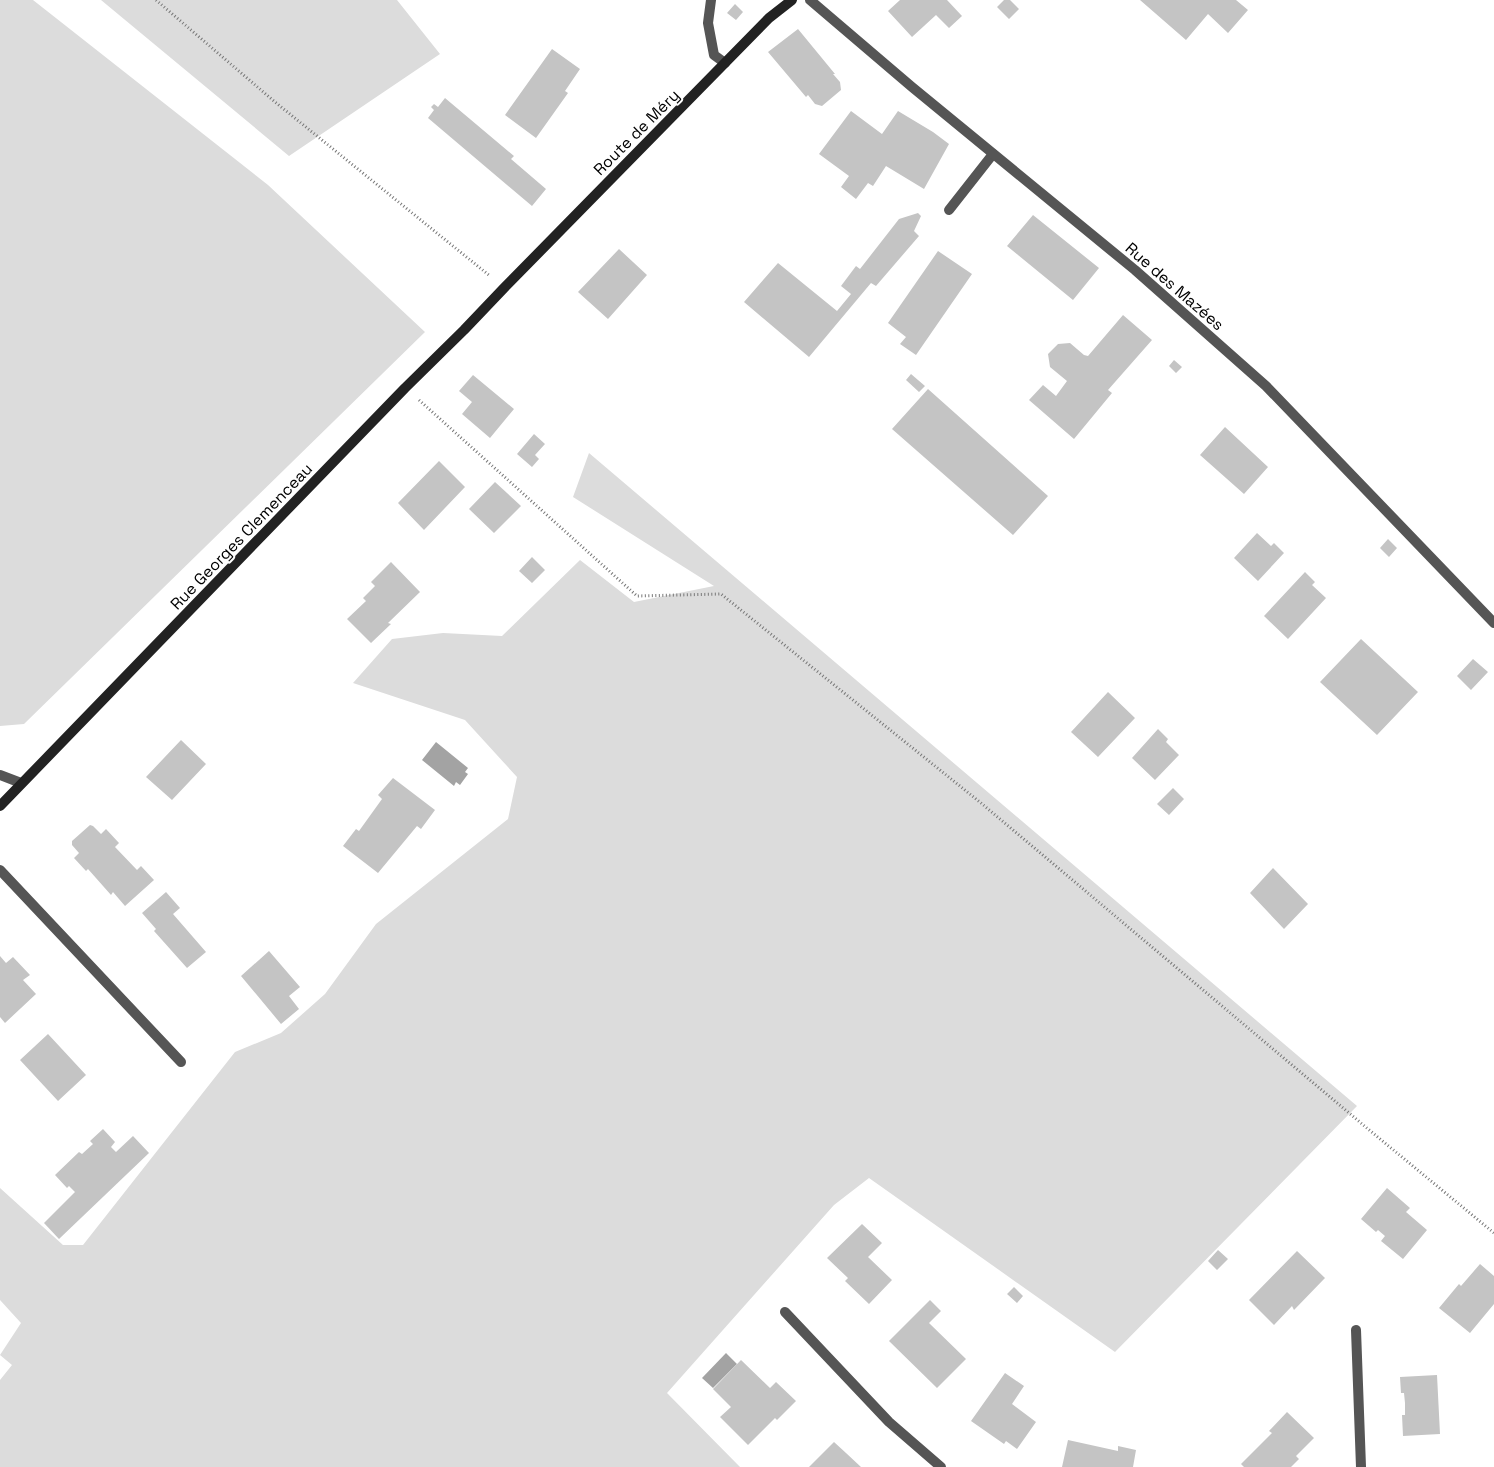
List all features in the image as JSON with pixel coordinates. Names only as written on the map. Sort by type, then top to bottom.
[{"type":"main road","name":"Route de Méry","points":[[504,288],[725,63],[770,18],[792,0]]},
{"type":"main road","name":"Rue Georges Clemenceau","points":[[0,806],[504,288]]},
{"type":"street","points":[[711,0],[708,23],[714,55],[725,63]]},
{"type":"street","name":"Rue des Mazées","points":[[810,0],[912,87],[1135,270],[1266,386],[1494,623]]},
{"type":"street","points":[[949,210],[994,154]]},
{"type":"street","points":[[0,775],[21,783]]},
{"type":"street","points":[[0,870],[180,1062]]},
{"type":"street","points":[[785,1312],[889,1422],[941,1467]]},
{"type":"street","points":[[1356,1330],[1361,1467]]},
{"type":"path","points":[[156,0],[275,102],[504,288]]},
{"type":"path","points":[[405,388],[637,596],[722,594],[981,803],[1494,1233]]},
{"type":"shaded area","points":[[0,0],[33,0],[268,185],[425,332],[24,724],[0,726]]},
{"type":"shaded area","points":[[101,0],[397,0],[440,54],[289,156]]},
{"type":"shaded area","points":[[589,453],[1357,1106],[1115,1352],[869,1178],[834,1205],[667,1393],[740,1467],[0,1467],[0,1380],[12,1365],[0,1355],[21,1323],[0,1300],[0,1188],[63,1245],[83,1245],[235,1052],[281,1033],[325,994],[376,924],[508,819],[517,777],[465,720],[353,683],[392,639],[443,633],[502,636],[580,560],[634,602],[714,586],[573,497]]},
{"type":"shaded area","points":[[436,742],[468,768],[465,772],[468,774],[460,785],[456,782],[454,786],[422,760]]},
{"type":"shaded area","points":[[726,1353],[737,1364],[713,1388],[702,1378]]},
{"type":"building","points":[[900,0],[947,0],[962,16],[949,28],[936,15],[912,37],[888,11]]},
{"type":"building","points":[[1004,0],[1010,0],[1019,9],[1009,19],[997,7]]},
{"type":"building","points":[[1140,0],[1236,0],[1248,10],[1228,33],[1208,14],[1186,40]]},
{"type":"building","points":[[735,4],[743,12],[736,20],[727,13]]},
{"type":"building","points":[[798,29],[840,82],[841,90],[822,106],[815,104],[808,95],[806,97],[768,52]]},
{"type":"building","points":[[552,49],[580,69],[565,91],[568,93],[536,138],[505,115]]},
{"type":"building","points":[[445,98],[514,156],[511,159],[546,189],[532,206],[428,118],[434,110],[431,107],[434,104],[438,107]]},
{"type":"building","points":[[851,111],[882,134],[898,111],[949,144],[924,189],[886,166],[873,186],[868,183],[856,199],[841,187],[849,176],[819,154]]},
{"type":"building","points":[[918,213],[921,216],[914,231],[919,236],[876,286],[871,283],[809,357],[744,302],[778,263],[837,311],[851,294],[841,286],[856,266],[860,269],[899,219]]},
{"type":"building","points":[[1033,215],[1099,268],[1073,300],[1007,246]]},
{"type":"building","points":[[619,249],[647,275],[608,319],[578,292]]},
{"type":"building","points":[[938,251],[972,274],[916,355],[900,344],[906,337],[888,323]]},
{"type":"building","points":[[1123,315],[1152,340],[1108,390],[1112,393],[1074,439],[1029,400],[1043,385],[1056,396],[1067,381],[1050,367],[1048,354],[1058,344],[1070,343],[1084,355],[1088,356]]},
{"type":"building","points":[[1174,360],[1182,367],[1176,373],[1169,366]]},
{"type":"building","points":[[911,374],[925,386],[919,392],[906,380]]},
{"type":"building","points":[[473,375],[514,409],[490,438],[462,414],[472,402],[459,391]]},
{"type":"building","points":[[928,389],[1048,496],[1013,535],[892,429]]},
{"type":"building","points":[[1225,427],[1268,467],[1244,494],[1200,455]]},
{"type":"building","points":[[534,434],[545,444],[535,455],[539,459],[532,467],[517,454]]},
{"type":"building","points":[[439,461],[465,487],[424,530],[398,503]]},
{"type":"building","points":[[495,482],[521,506],[494,533],[469,509]]},
{"type":"building","points":[[1257,533],[1271,546],[1274,543],[1284,553],[1258,581],[1234,558]]},
{"type":"building","points":[[1388,539],[1397,548],[1389,557],[1380,548]]},
{"type":"building","points":[[532,557],[545,570],[532,583],[519,571]]},
{"type":"building","points":[[391,562],[420,592],[388,623],[391,624],[371,643],[347,619],[366,601],[363,598],[375,586],[371,582]]},
{"type":"building","points":[[1305,572],[1315,582],[1312,585],[1326,598],[1288,639],[1264,616]]},
{"type":"building","points":[[1361,639],[1418,692],[1377,735],[1320,682]]},
{"type":"building","points":[[1473,659],[1488,672],[1471,690],[1457,676]]},
{"type":"building","points":[[1108,692],[1135,718],[1098,757],[1071,732]]},
{"type":"building","points":[[1158,729],[1168,739],[1166,742],[1179,755],[1155,780],[1132,758]]},
{"type":"building","points":[[181,740],[206,764],[172,800],[146,777]]},
{"type":"building","points":[[393,778],[435,810],[421,829],[417,826],[378,873],[343,846],[356,829],[359,831],[382,799],[378,795]]},
{"type":"building","points":[[1173,788],[1184,799],[1169,815],[1157,804]]},
{"type":"building","points":[[90,825],[101,834],[106,829],[119,843],[115,847],[137,870],[141,866],[154,880],[125,906],[113,892],[111,895],[88,869],[86,871],[74,858],[79,853],[72,845],[72,841]]},
{"type":"building","points":[[1273,868],[1308,904],[1284,929],[1250,893]]},
{"type":"building","points":[[166,892],[180,908],[173,914],[206,952],[187,968],[154,931],[156,929],[142,913]]},
{"type":"building","points":[[269,951],[300,987],[289,996],[299,1009],[281,1024],[241,976]]},
{"type":"building","points":[[0,956],[6,963],[13,957],[30,975],[23,980],[36,994],[5,1023],[0,1017]]},
{"type":"building","points":[[48,1034],[86,1075],[58,1101],[20,1060]]},
{"type":"building","points":[[103,1129],[115,1142],[111,1147],[116,1152],[133,1136],[149,1153],[59,1239],[44,1223],[75,1192],[69,1186],[67,1188],[55,1175],[79,1152],[82,1154],[93,1144],[90,1141]]},
{"type":"building","points":[[1387,1188],[1410,1208],[1406,1212],[1427,1230],[1403,1259],[1381,1241],[1385,1236],[1378,1230],[1376,1232],[1361,1219]]},
{"type":"building","points":[[862,1224],[882,1243],[868,1257],[892,1280],[869,1304],[845,1281],[848,1278],[827,1258]]},
{"type":"building","points":[[1218,1250],[1228,1259],[1217,1270],[1208,1261]]},
{"type":"building","points":[[1297,1251],[1325,1278],[1294,1310],[1292,1306],[1274,1325],[1249,1300]]},
{"type":"building","points":[[1480,1264],[1494,1276],[1494,1304],[1470,1333],[1439,1308],[1459,1284],[1461,1286]]},
{"type":"building","points":[[1014,1287],[1023,1296],[1017,1303],[1007,1294]]},
{"type":"building","points":[[930,1300],[941,1311],[929,1323],[966,1359],[937,1388],[889,1341]]},
{"type":"building","points":[[741,1360],[770,1388],[776,1382],[796,1401],[777,1420],[775,1418],[748,1445],[720,1417],[731,1407],[713,1389]]},
{"type":"building","points":[[1005,1373],[1024,1386],[1012,1404],[1036,1422],[1017,1449],[1006,1441],[1004,1444],[971,1421]]},
{"type":"building","points":[[1437,1375],[1440,1434],[1403,1436],[1402,1415],[1405,1415],[1405,1403],[1404,1393],[1401,1393],[1400,1377]]},
{"type":"building","points":[[1287,1412],[1314,1438],[1296,1456],[1299,1459],[1291,1467],[1244,1467],[1241,1464],[1272,1433],[1269,1431]]},
{"type":"building","points":[[1068,1440],[1118,1451],[1118,1446],[1136,1450],[1133,1467],[1062,1467]]},
{"type":"building","points":[[834,1442],[846,1453],[861,1467],[809,1467]]}]
